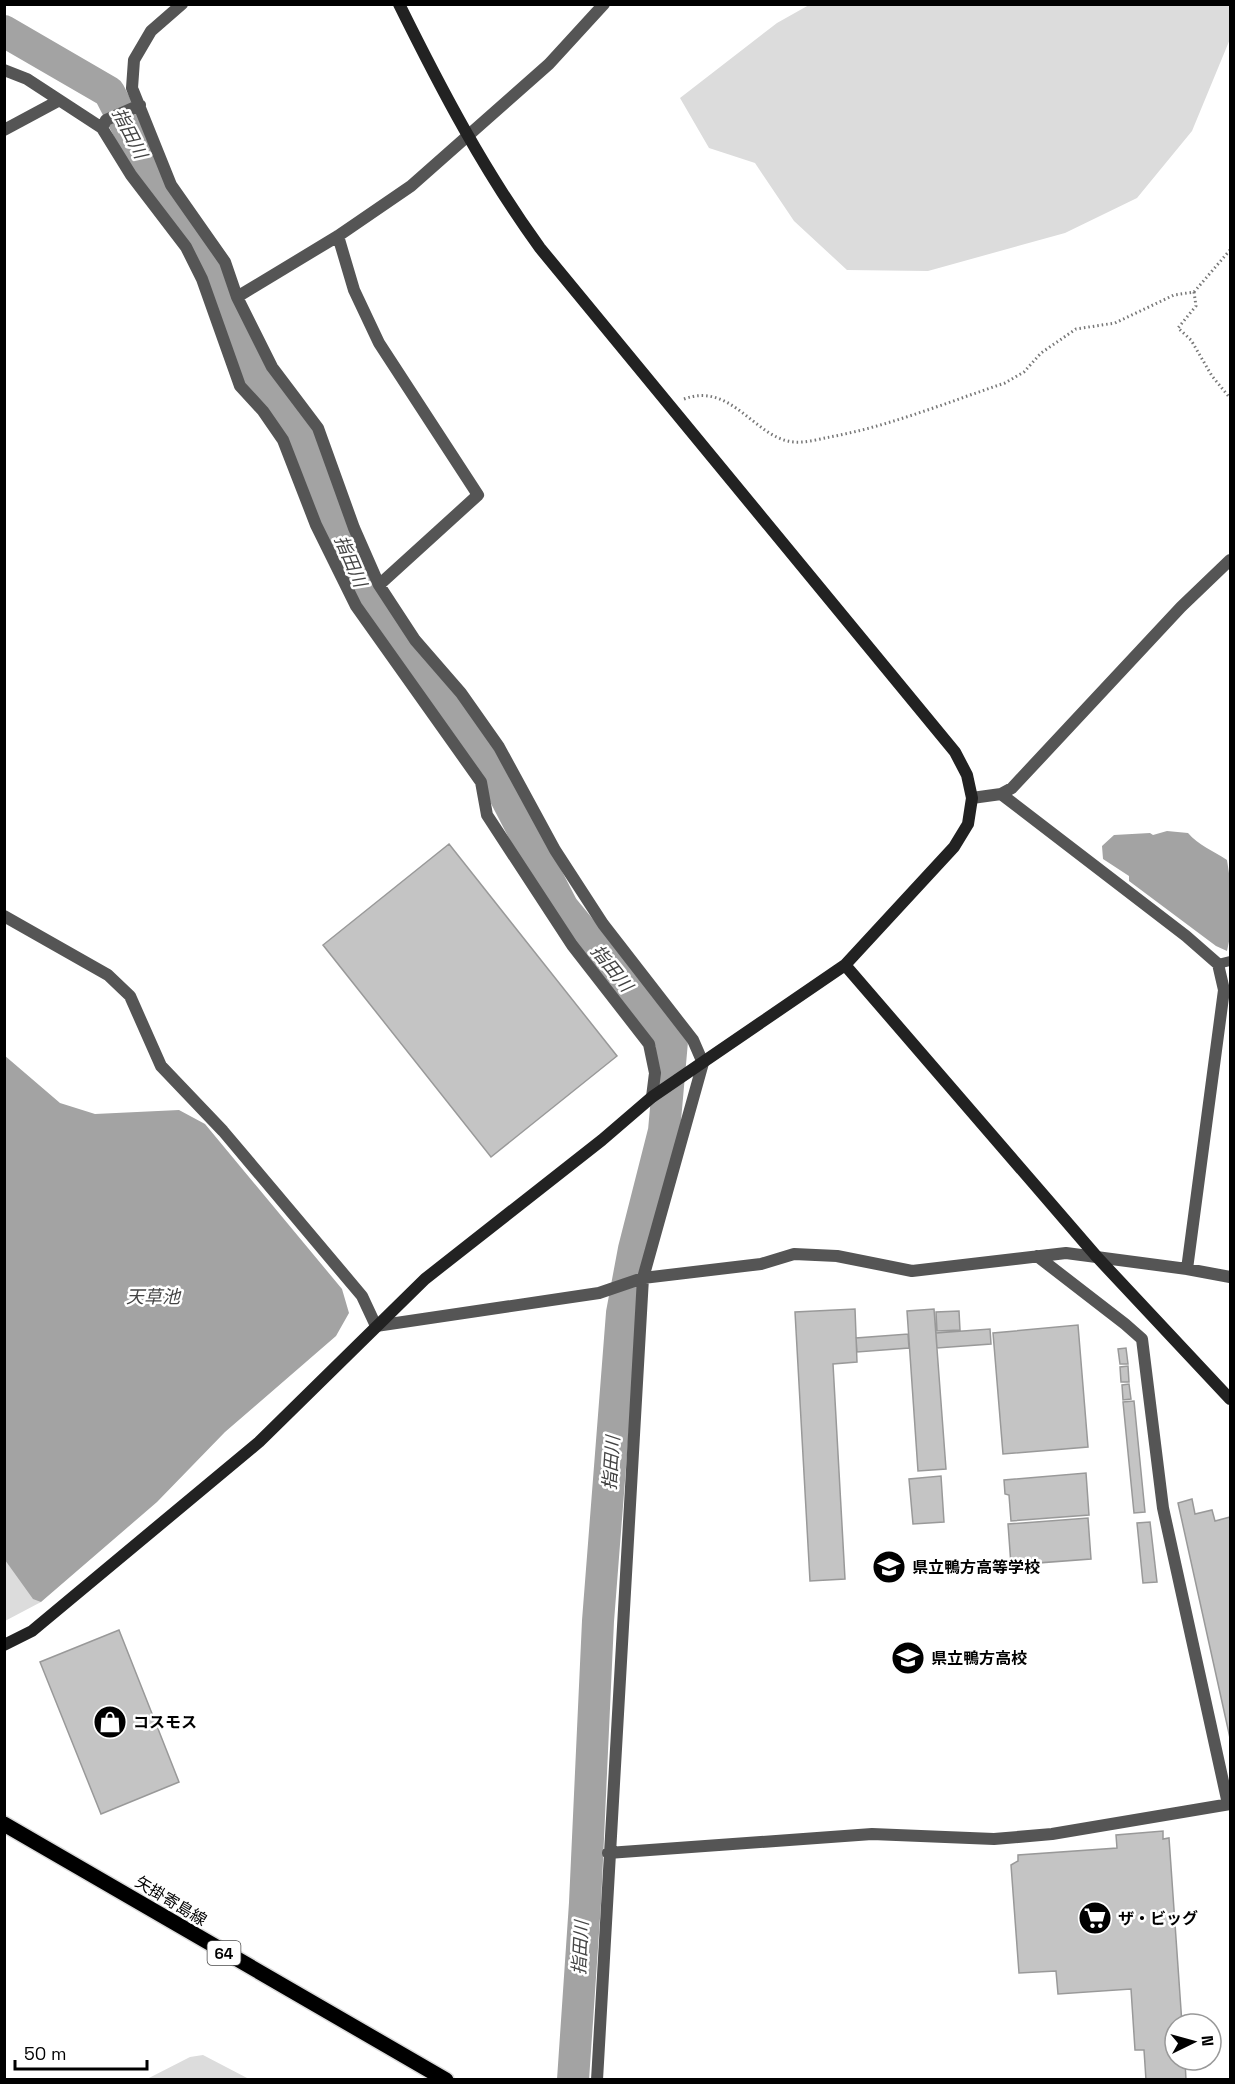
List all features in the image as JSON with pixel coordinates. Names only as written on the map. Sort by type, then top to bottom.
[{"type":"main road","name":"矢掛寄島線","points":[[4,1824],[446,2079]]},
{"type":"street","points":[[182,4],[151,31],[134,60],[132,88],[135,106],[171,185],[225,262],[237,297],[272,367],[318,428],[354,528],[379,585],[415,640],[461,693],[499,747],[555,850],[597,915],[693,1040],[703,1063],[643,1278],[608,1853],[597,2079]]},
{"type":"street","points":[[4,1645],[32,1631],[259,1442],[425,1279],[602,1140],[652,1097],[845,966],[954,847],[968,824],[972,798],[967,775],[955,752],[540,248],[500,194],[399,4]]},
{"type":"street","points":[[237,297],[338,236],[411,186],[549,64],[604,4]]},
{"type":"street","points":[[4,70],[27,78],[58,101],[104,124],[131,175],[186,247],[202,279],[240,386],[263,411],[283,440],[316,525],[356,606],[481,782],[487,815],[572,945],[649,1044],[655,1072],[652,1097]]},
{"type":"street","points":[[4,130],[58,101]]},
{"type":"street","points":[[104,124],[135,106]]},
{"type":"street","points":[[338,236],[354,290],[379,344],[478,495],[379,585]]},
{"type":"street","points":[[972,798],[1001,794],[1012,788],[1181,607],[1230,560]]},
{"type":"street","points":[[1001,794],[1224,963],[1224,990],[1188,1269]]},
{"type":"street","points":[[4,916],[108,975],[130,996],[161,1066],[224,1131],[362,1296],[376,1326]]},
{"type":"street","points":[[845,966],[1097,1257],[1230,1399]]},
{"type":"street","points":[[376,1326],[599,1293],[643,1278],[760,1264],[794,1254],[837,1256],[912,1270],[1066,1253],[1188,1269],[1230,1277]]},
{"type":"street","points":[[608,1853],[872,1834],[994,1839],[1052,1834],[1229,1804],[1163,1508],[1142,1339],[1036,1256]]},
{"type":"path","points":[[668,405],[689,398],[711,397],[733,406],[785,441],[799,442],[872,429],[1005,383],[1024,372],[1041,353],[1076,329],[1115,323],[1174,295],[1194,292],[1230,250]]},
{"type":"path","points":[[1194,292],[1196,306],[1178,328],[1191,340],[1212,376],[1230,398]]},
{"type":"shaded area","points":[[809,5],[1230,5],[1230,39],[1192,131],[1137,198],[1065,233],[928,271],[847,270],[794,221],[755,163],[709,148],[680,98],[777,23]]},
{"type":"shaded area","points":[[5,1554],[41,1602],[5,1621]]},
{"type":"shaded area","points":[[203,2055],[249,2079],[147,2079],[190,2057]]},
{"type":"water","points":[[1167,831],[1188,833],[1227,860],[1232,906],[1227,951],[1216,946],[1129,881],[1129,876],[1103,859],[1102,846],[1114,835],[1150,833],[1153,835]]},
{"type":"water","name":"天草池","points":[[4,1055],[60,1103],[95,1114],[179,1110],[205,1124],[342,1289],[349,1313],[336,1336],[225,1432],[157,1502],[41,1602],[33,1599],[5,1560]]},
{"type":"building","points":[[449,844],[617,1056],[491,1157],[323,945]]},
{"type":"building","points":[[855,1309],[857,1362],[833,1364],[845,1579],[810,1581],[795,1312]]},
{"type":"building","points":[[934,1309],[946,1469],[918,1471],[907,1311]]},
{"type":"building","points":[[959,1311],[960,1330],[937,1331],[936,1312]]},
{"type":"building","points":[[1078,1325],[1088,1447],[1003,1454],[993,1333]]},
{"type":"building","points":[[990,1329],[991,1344],[937,1348],[936,1333]]},
{"type":"building","points":[[908,1334],[909,1348],[857,1352],[856,1338]]},
{"type":"building","points":[[1126,1348],[1128,1364],[1120,1364],[1118,1349]]},
{"type":"building","points":[[1128,1366],[1129,1382],[1121,1382],[1120,1367]]},
{"type":"building","points":[[1129,1384],[1131,1399],[1123,1400],[1122,1385]]},
{"type":"building","points":[[1134,1401],[1145,1512],[1134,1513],[1123,1402]]},
{"type":"building","points":[[1086,1473],[1089,1515],[1011,1521],[1009,1495],[1005,1494],[1004,1480]]},
{"type":"building","points":[[941,1476],[944,1522],[913,1524],[909,1479]]},
{"type":"building","points":[[1192,1499],[1195,1514],[1212,1510],[1215,1521],[1230,1517],[1230,1738],[1178,1503]]},
{"type":"building","points":[[1088,1518],[1091,1559],[1011,1565],[1008,1524]]},
{"type":"building","points":[[1150,1522],[1157,1582],[1143,1583],[1137,1523]]},
{"type":"building","name":"コスモス","points":[[119,1630],[179,1782],[101,1814],[40,1662]]},
{"type":"building","name":"ザ・ビッグ","points":[[1163,1831],[1163,1839],[1169,1838],[1181,2012],[1163,2012],[1163,2072],[1186,2072],[1186,2080],[1146,2080],[1144,2050],[1135,2050],[1131,1989],[1058,1994],[1056,1971],[1019,1973],[1011,1865],[1018,1861],[1018,1855],[1117,1848],[1116,1835]]},
{"type":"waterway","name":"指田川","points":[[4,31],[109,92],[158,187],[213,263],[256,377],[304,436],[355,580],[406,656],[488,763],[563,908],[672,1041],[664,1131],[634,1249],[622,1313],[598,1621],[585,1903],[573,2080]]},
{"type":"place","name":"県立鴨方高等学校","points":[[889,1567]]},
{"type":"place","name":"県立鴨方高校","points":[[908,1658]]},
{"type":"place","name":"コスモス","points":[[110,1722]]},
{"type":"place","name":"ザ・ビッグ","points":[[1095,1918]]}]
